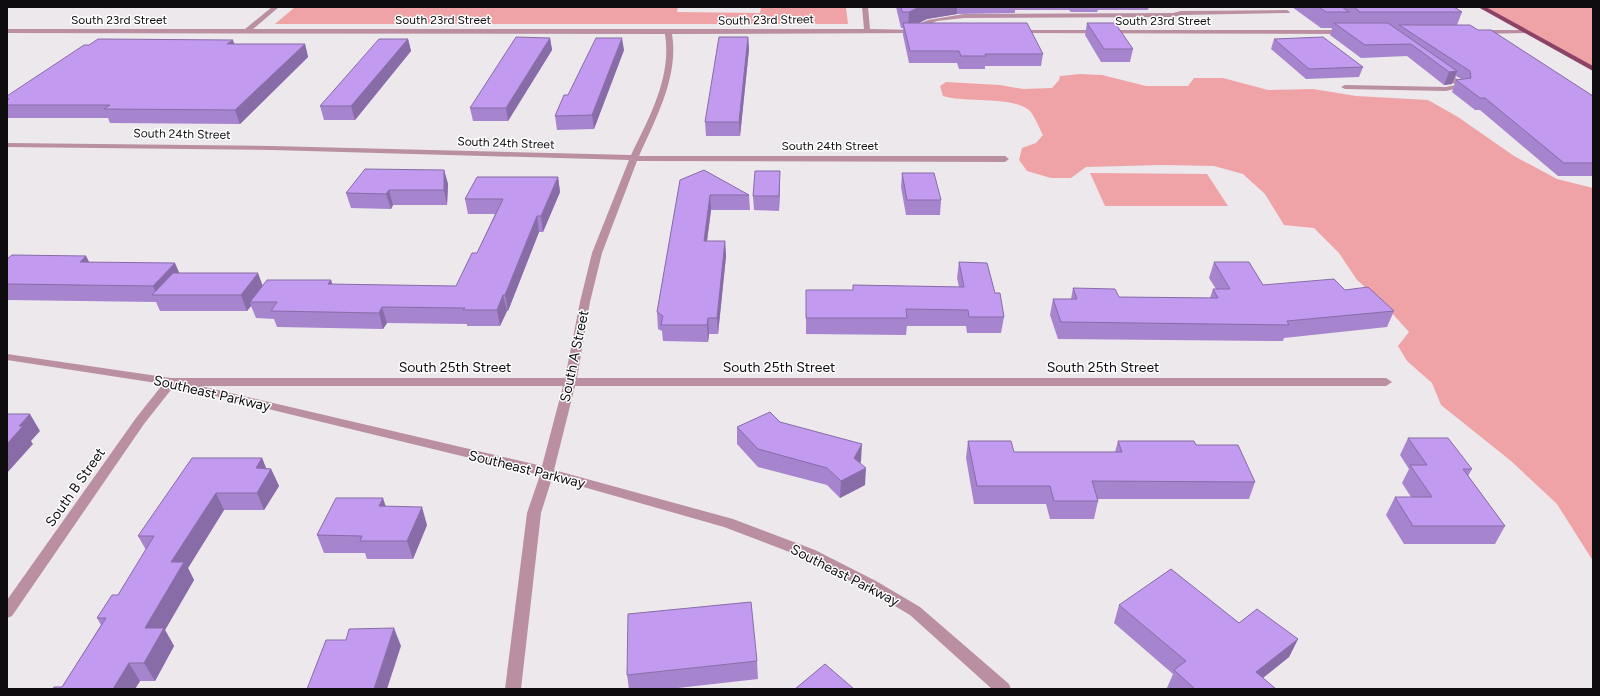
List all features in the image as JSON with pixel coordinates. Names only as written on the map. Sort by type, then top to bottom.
[{"type":"main road","points":[[1482,7],[1593,69]]},
{"type":"street","points":[[247,30],[276,7]]},
{"type":"street","points":[[865,7],[867,30]]},
{"type":"street","points":[[909,31],[922,23],[939,18],[964,16],[1173,15],[1181,13],[1287,12]]},
{"type":"street","name":"South 23rd Street","points":[[1012,31],[1354,32],[1346,26]]},
{"type":"street","name":"South 23rd Street","points":[[7,31],[927,31]]},
{"type":"street","name":"South A Street","points":[[513,689],[534,513],[547,472],[575,362],[585,302],[597,253],[634,158],[651,123],[665,83],[670,44],[668,32]]},
{"type":"street","points":[[1470,32],[1526,32]]},
{"type":"street","points":[[1345,87],[1446,89],[1462,86],[1435,67]]},
{"type":"street","name":"South 24th Street","points":[[7,145],[272,148],[634,158],[1005,159]]},
{"type":"street","name":"Southeast Parkway","points":[[7,357],[171,382],[547,472],[728,523],[810,554],[871,585],[914,611],[1003,689]]},
{"type":"street","name":"South 25th Street","points":[[171,382],[1386,382]]},
{"type":"street","name":"South B Street","points":[[7,612],[140,421],[171,382]]},
{"type":"shaded area","points":[[295,7],[678,7],[677,12],[760,13],[761,7],[846,7],[848,24],[275,24]]},
{"type":"shaded area","points":[[1481,7],[1593,7],[1593,69]]},
{"type":"shaded area","points":[[1080,74],[1102,75],[1146,86],[1188,86],[1194,78],[1223,78],[1268,90],[1313,89],[1356,96],[1428,100],[1458,117],[1514,156],[1557,179],[1593,188],[1593,561],[1557,504],[1511,461],[1441,405],[1432,383],[1407,361],[1398,346],[1409,332],[1382,302],[1357,280],[1339,253],[1314,228],[1284,225],[1265,194],[1243,174],[1214,166],[1162,165],[1086,167],[1071,178],[1051,178],[1027,171],[1019,160],[1022,148],[1036,143],[1043,135],[1029,110],[1012,103],[1000,101],[943,96],[940,86],[946,82],[1000,85],[1023,89],[1052,88],[1059,80],[1060,76]]},
{"type":"shaded area","points":[[1090,173],[1207,174],[1228,206],[1105,206]]},
{"type":"building","points":[[901,7],[919,7],[909,12],[902,12]]},
{"type":"building","points":[[1319,7],[1342,7],[1349,12],[1326,12]]},
{"type":"building","points":[[1354,7],[1454,7],[1462,12],[1360,12]]},
{"type":"building","points":[[903,23],[1027,23],[1043,54],[985,54],[986,56],[961,56],[959,51],[910,51]]},
{"type":"building","points":[[1087,23],[1115,23],[1133,49],[1104,49]]},
{"type":"building","points":[[1334,23],[1388,23],[1457,71],[1449,72],[1411,44],[1365,45]]},
{"type":"building","points":[[1399,25],[1470,25],[1478,30],[1491,30],[1593,96],[1593,163],[1564,163],[1485,98],[1480,98],[1456,80],[1471,78],[1470,71]]},
{"type":"building","points":[[516,37],[550,38],[506,108],[470,108]]},
{"type":"building","points":[[719,37],[748,37],[739,122],[705,122]]},
{"type":"building","points":[[1323,37],[1363,67],[1309,69],[1274,39]]},
{"type":"building","points":[[596,38],[622,38],[592,115],[555,116],[564,95],[568,95]]},
{"type":"building","points":[[98,39],[233,40],[227,44],[305,44],[235,110],[104,109],[110,105],[7,105],[7,101],[9,99],[7,99],[7,96],[84,45],[89,45]]},
{"type":"building","points":[[379,39],[408,39],[351,106],[320,106]]},
{"type":"building","points":[[365,169],[444,170],[444,190],[389,190],[386,194],[346,193]]},
{"type":"building","points":[[704,170],[749,195],[710,195],[704,241],[725,241],[717,318],[708,318],[707,325],[661,325],[663,316],[657,312],[680,180]]},
{"type":"building","points":[[755,171],[780,171],[779,196],[753,196]]},
{"type":"building","points":[[902,173],[934,173],[941,200],[907,200]]},
{"type":"building","points":[[477,177],[558,177],[541,216],[537,216],[505,295],[503,295],[497,310],[382,307],[379,313],[271,311],[277,302],[250,302],[267,280],[331,280],[328,284],[456,286],[472,253],[477,253],[503,199],[465,199]]},
{"type":"building","points":[[12,255],[86,256],[80,262],[175,263],[153,286],[7,284],[7,259]]},
{"type":"building","points":[[959,262],[987,263],[995,293],[1000,293],[1004,317],[969,317],[968,310],[906,309],[907,318],[806,318],[806,290],[853,290],[853,285],[964,287]]},
{"type":"building","points":[[1214,262],[1249,262],[1263,285],[1334,279],[1345,290],[1368,287],[1394,311],[1287,321],[1289,325],[1061,322],[1053,299],[1077,299],[1073,288],[1115,289],[1119,297],[1218,298],[1213,289],[1230,289]]},
{"type":"building","points":[[173,273],[258,273],[241,295],[152,295]]},
{"type":"building","points":[[770,412],[780,422],[862,444],[854,458],[866,468],[841,481],[827,468],[758,449],[737,427]]},
{"type":"building","points":[[7,414],[30,414],[19,426],[23,426],[7,444]]},
{"type":"building","points":[[1408,438],[1448,438],[1472,469],[1463,469],[1505,526],[1413,526],[1395,497],[1432,497],[1410,465],[1427,465]]},
{"type":"building","points":[[968,441],[1011,441],[1014,452],[1122,452],[1118,441],[1194,441],[1196,445],[1238,445],[1255,482],[1092,481],[1098,501],[1054,501],[1050,486],[977,486]]},
{"type":"building","points":[[192,458],[262,458],[256,468],[271,469],[257,493],[216,493],[171,562],[184,562],[145,628],[164,628],[144,663],[129,663],[113,689],[53,689],[54,687],[62,687],[106,618],[97,618],[112,595],[118,595],[154,536],[138,536]]},
{"type":"building","points":[[336,498],[383,498],[379,506],[422,507],[407,541],[360,541],[362,536],[317,535]]},
{"type":"building","points":[[1171,569],[1239,623],[1257,609],[1298,639],[1256,672],[1276,689],[1195,689],[1174,670],[1186,661],[1119,605]]},
{"type":"building","points":[[751,602],[757,661],[627,675],[628,614]]},
{"type":"building","points":[[394,628],[374,689],[307,689],[326,640],[346,640],[349,629]]},
{"type":"building","points":[[825,664],[854,689],[795,689]]}]
